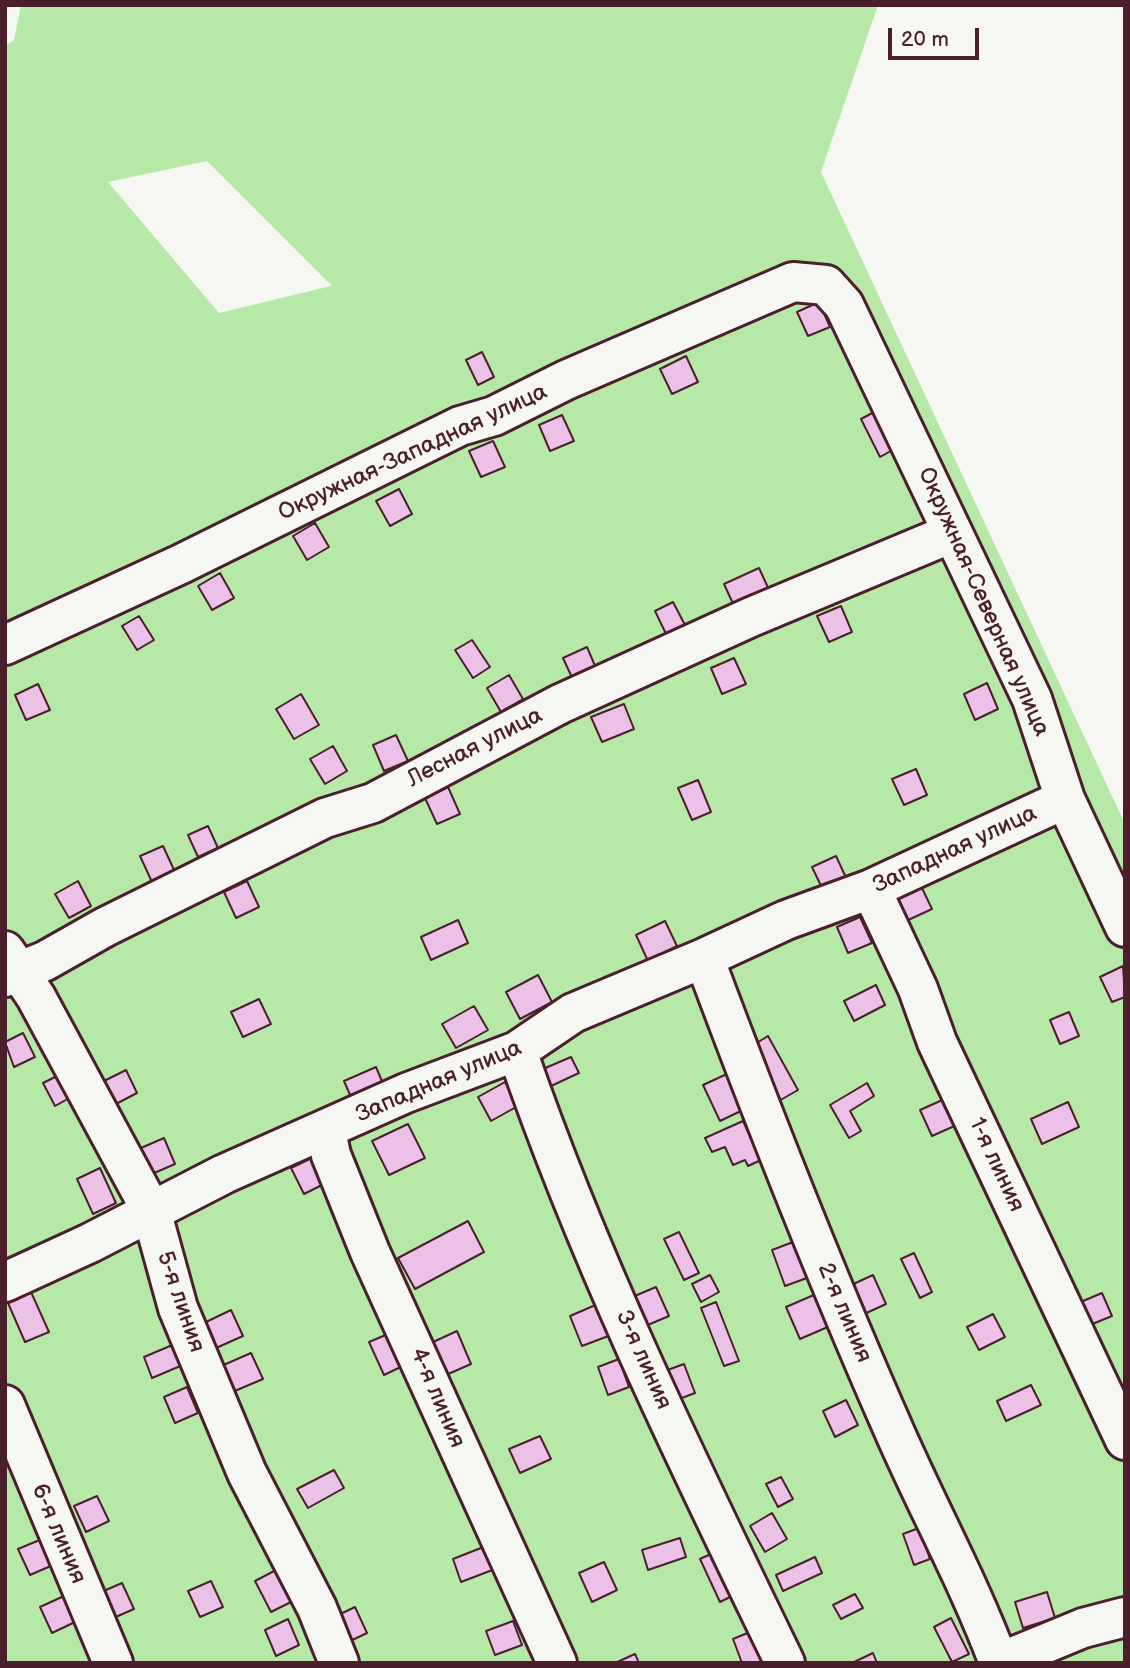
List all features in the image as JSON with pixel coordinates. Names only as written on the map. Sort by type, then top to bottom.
[{"type":"street","name":"Окружная-Западная улица","points":[[5,645],[230,541],[460,426],[494,416],[566,380],[793,282],[826,285]]},
{"type":"street","name":"Окружная-Северная улица","points":[[826,285],[844,304],[1032,699],[1065,799],[1125,927]]},
{"type":"street","name":"Лесная улица","points":[[10,966],[45,961],[105,927],[325,818],[373,803],[560,704],[751,617],[952,533]]},
{"type":"street","name":"Западная улица","points":[[5,1282],[224,1174],[326,1131],[406,1093],[517,1051],[573,1013],[786,920],[871,889],[1065,799]]},
{"type":"street","name":"1-я линия","points":[[871,889],[918,989],[937,1042],[1125,1440]]},
{"type":"street","name":"2-я линия","points":[[704,958],[780,1163],[891,1426],[998,1663]]},
{"type":"street","name":"5-я линия","points":[[10,966],[151,1210],[178,1308],[247,1473],[317,1608],[339,1663]]},
{"type":"street","name":"3-я линия","points":[[517,1051],[577,1207],[681,1449],[785,1663]]},
{"type":"street","name":"4-я линия","points":[[326,1131],[331,1155],[375,1264],[557,1663]]},
{"type":"street","name":"6-я линия","points":[[5,1405],[113,1663]]},
{"type":"street","points":[[998,1663],[1083,1628],[1125,1617]]},
{"type":"green space","points":[[21,5],[878,5],[821,172],[1125,824],[1125,1663],[5,1663],[5,46],[14,40]],"holes":[[[207,161],[331,285],[219,313],[108,182]]]},
{"type":"building","points":[[819,302],[830,327],[808,336],[797,312]]},
{"type":"building","points":[[482,352],[494,377],[478,385],[466,360]]},
{"type":"building","points":[[686,356],[698,382],[672,394],[660,369]]},
{"type":"building","points":[[878,410],[898,447],[880,457],[861,419]]},
{"type":"building","points":[[562,415],[574,441],[550,451],[539,425]]},
{"type":"building","points":[[493,441],[505,467],[481,477],[469,451]]},
{"type":"building","points":[[399,489],[412,514],[390,526],[376,501]]},
{"type":"building","points":[[315,523],[329,547],[307,560],[293,536]]},
{"type":"building","points":[[759,568],[770,592],[735,608],[724,584]]},
{"type":"building","points":[[220,573],[234,598],[212,610],[198,586]]},
{"type":"building","points":[[673,602],[686,627],[667,636],[655,611]]},
{"type":"building","points":[[841,606],[852,632],[829,642],[817,616]]},
{"type":"building","points":[[139,616],[154,640],[137,650],[122,626]]},
{"type":"building","points":[[472,640],[490,667],[473,678],[455,650]]},
{"type":"building","points":[[587,647],[598,673],[575,684],[563,658]]},
{"type":"building","points":[[734,658],[746,684],[722,694],[711,668]]},
{"type":"building","points":[[509,675],[523,699],[501,712],[487,688]]},
{"type":"building","points":[[987,683],[998,709],[975,720],[964,694]]},
{"type":"building","points":[[38,684],[50,710],[26,720],[15,695]]},
{"type":"building","points":[[301,694],[319,725],[294,739],[276,709]]},
{"type":"building","points":[[624,704],[634,729],[602,742],[591,717]]},
{"type":"building","points":[[396,735],[408,761],[384,771],[373,745]]},
{"type":"building","points":[[333,746],[347,771],[325,784],[310,759]]},
{"type":"building","points":[[916,769],[927,795],[904,805],[892,779]]},
{"type":"building","points":[[698,780],[711,812],[692,820],[678,788]]},
{"type":"building","points":[[448,787],[460,814],[437,824],[425,798]]},
{"type":"building","points":[[208,826],[218,848],[198,857],[188,835]]},
{"type":"building","points":[[163,846],[175,872],[152,882],[140,856]]},
{"type":"building","points":[[836,856],[848,882],[824,892],[812,867]]},
{"type":"building","points":[[78,881],[91,906],[69,918],[55,894]]},
{"type":"building","points":[[247,881],[259,907],[236,918],[224,892]]},
{"type":"building","points":[[921,886],[932,909],[906,921],[895,898]]},
{"type":"building","points":[[860,917],[872,943],[848,953],[837,927]]},
{"type":"building","points":[[458,920],[468,943],[431,960],[421,937]]},
{"type":"building","points":[[665,921],[677,946],[648,961],[636,935]]},
{"type":"building","points":[[1123,966],[1125,997],[1112,1002],[1100,977]]},
{"type":"building","points":[[538,975],[552,1002],[520,1019],[506,992]]},
{"type":"building","points":[[876,985],[885,1005],[854,1021],[844,1001]]},
{"type":"building","points":[[259,999],[271,1024],[243,1037],[231,1012]]},
{"type":"building","points":[[474,1006],[488,1030],[456,1048],[442,1024]]},
{"type":"building","points":[[1069,1012],[1079,1036],[1060,1044],[1050,1020]]},
{"type":"building","points":[[23,1033],[35,1057],[14,1067],[5,1042]]},
{"type":"building","points":[[768,1036],[798,1090],[777,1102],[747,1049]]},
{"type":"building","points":[[571,1057],[579,1073],[551,1086],[543,1069]]},
{"type":"building","points":[[376,1067],[386,1091],[354,1104],[344,1081]]},
{"type":"building","points":[[126,1070],[137,1093],[112,1106],[100,1083]]},
{"type":"building","points":[[729,1073],[745,1109],[720,1121],[703,1085]]},
{"type":"building","points":[[61,1074],[73,1096],[55,1106],[43,1083]]},
{"type":"building","points":[[505,1082],[518,1106],[491,1121],[478,1097]]},
{"type":"building","points":[[867,1083],[874,1096],[850,1111],[861,1131],[849,1138],[830,1105]]},
{"type":"building","points":[[949,1097],[961,1123],[932,1136],[920,1110]]},
{"type":"building","points":[[1068,1102],[1079,1127],[1042,1144],[1031,1119]]},
{"type":"building","points":[[743,1121],[761,1160],[748,1166],[745,1160],[733,1165],[725,1147],[712,1152],[705,1138]]},
{"type":"building","points":[[408,1124],[425,1158],[389,1175],[372,1141]]},
{"type":"building","points":[[164,1138],[175,1164],[152,1174],[141,1148]]},
{"type":"building","points":[[318,1155],[330,1181],[304,1194],[291,1168]]},
{"type":"building","points":[[100,1168],[116,1203],[93,1214],[77,1179]]},
{"type":"building","points":[[468,1221],[484,1252],[415,1289],[398,1258]]},
{"type":"building","points":[[679,1232],[699,1273],[684,1280],[664,1239]]},
{"type":"building","points":[[801,1239],[815,1275],[785,1286],[772,1250]]},
{"type":"building","points":[[914,1253],[932,1292],[920,1298],[901,1259]]},
{"type":"building","points":[[710,1275],[719,1292],[701,1302],[692,1284]]},
{"type":"building","points":[[873,1275],[886,1304],[862,1315],[849,1286]]},
{"type":"building","points":[[656,1287],[669,1316],[643,1327],[630,1298]]},
{"type":"building","points":[[823,1291],[837,1323],[800,1339],[786,1307]]},
{"type":"building","points":[[31,1292],[49,1332],[25,1342],[8,1303]]},
{"type":"building","points":[[1102,1293],[1112,1316],[1085,1327],[1076,1304]]},
{"type":"building","points":[[716,1302],[739,1361],[724,1366],[701,1308]]},
{"type":"building","points":[[598,1304],[611,1335],[582,1346],[570,1316]]},
{"type":"building","points":[[231,1310],[243,1336],[216,1348],[204,1323]]},
{"type":"building","points":[[993,1314],[1005,1337],[979,1350],[967,1327]]},
{"type":"building","points":[[395,1331],[409,1363],[384,1375],[369,1342]]},
{"type":"building","points":[[457,1331],[471,1364],[446,1375],[431,1343]]},
{"type":"building","points":[[177,1343],[185,1364],[152,1378],[144,1357]]},
{"type":"building","points":[[251,1353],[263,1379],[230,1393],[219,1367]]},
{"type":"building","points":[[619,1359],[629,1387],[608,1395],[598,1367]]},
{"type":"building","points":[[684,1364],[695,1393],[666,1404],[654,1375]]},
{"type":"building","points":[[1031,1385],[1041,1405],[1006,1421],[997,1401]]},
{"type":"building","points":[[187,1387],[198,1413],[175,1423],[164,1397]]},
{"type":"building","points":[[846,1400],[858,1425],[835,1437],[823,1411]]},
{"type":"building","points":[[540,1436],[551,1459],[520,1473],[509,1449]]},
{"type":"building","points":[[334,1470],[344,1488],[308,1508],[297,1489]]},
{"type":"building","points":[[781,1477],[793,1499],[778,1507],[766,1484]]},
{"type":"building","points":[[97,1496],[109,1521],[86,1532],[74,1506]]},
{"type":"building","points":[[772,1513],[787,1539],[765,1552],[750,1526]]},
{"type":"building","points":[[919,1528],[930,1559],[914,1565],[903,1534]]},
{"type":"building","points":[[680,1538],[686,1557],[648,1570],[642,1550]]},
{"type":"building","points":[[42,1539],[53,1565],[30,1575],[18,1549]]},
{"type":"building","points":[[486,1546],[495,1569],[461,1582],[453,1559]]},
{"type":"building","points":[[715,1552],[734,1595],[720,1602],[700,1559]]},
{"type":"building","points":[[815,1557],[822,1573],[783,1591],[776,1575]]},
{"type":"building","points":[[604,1562],[617,1590],[592,1602],[579,1573]]},
{"type":"building","points":[[280,1568],[297,1599],[271,1612],[255,1581]]},
{"type":"building","points":[[211,1581],[223,1607],[200,1617],[188,1591]]},
{"type":"building","points":[[122,1583],[134,1609],[111,1619],[99,1593]]},
{"type":"building","points":[[1047,1592],[1055,1618],[1023,1628],[1015,1602]]},
{"type":"building","points":[[855,1594],[863,1608],[841,1619],[833,1605]]},
{"type":"building","points":[[64,1596],[75,1622],[52,1633],[40,1607]]},
{"type":"building","points":[[355,1607],[367,1633],[344,1644],[332,1618]]},
{"type":"building","points":[[951,1618],[969,1654],[952,1662],[934,1627]]},
{"type":"building","points":[[288,1619],[299,1645],[276,1656],[265,1630]]},
{"type":"building","points":[[513,1621],[522,1645],[495,1655],[486,1631]]},
{"type":"building","points":[[750,1632],[762,1663],[742,1663],[733,1639]]},
{"type":"building","points":[[873,1653],[877,1663],[852,1663]]},
{"type":"building","points":[[635,1654],[639,1663],[615,1663]]}]
